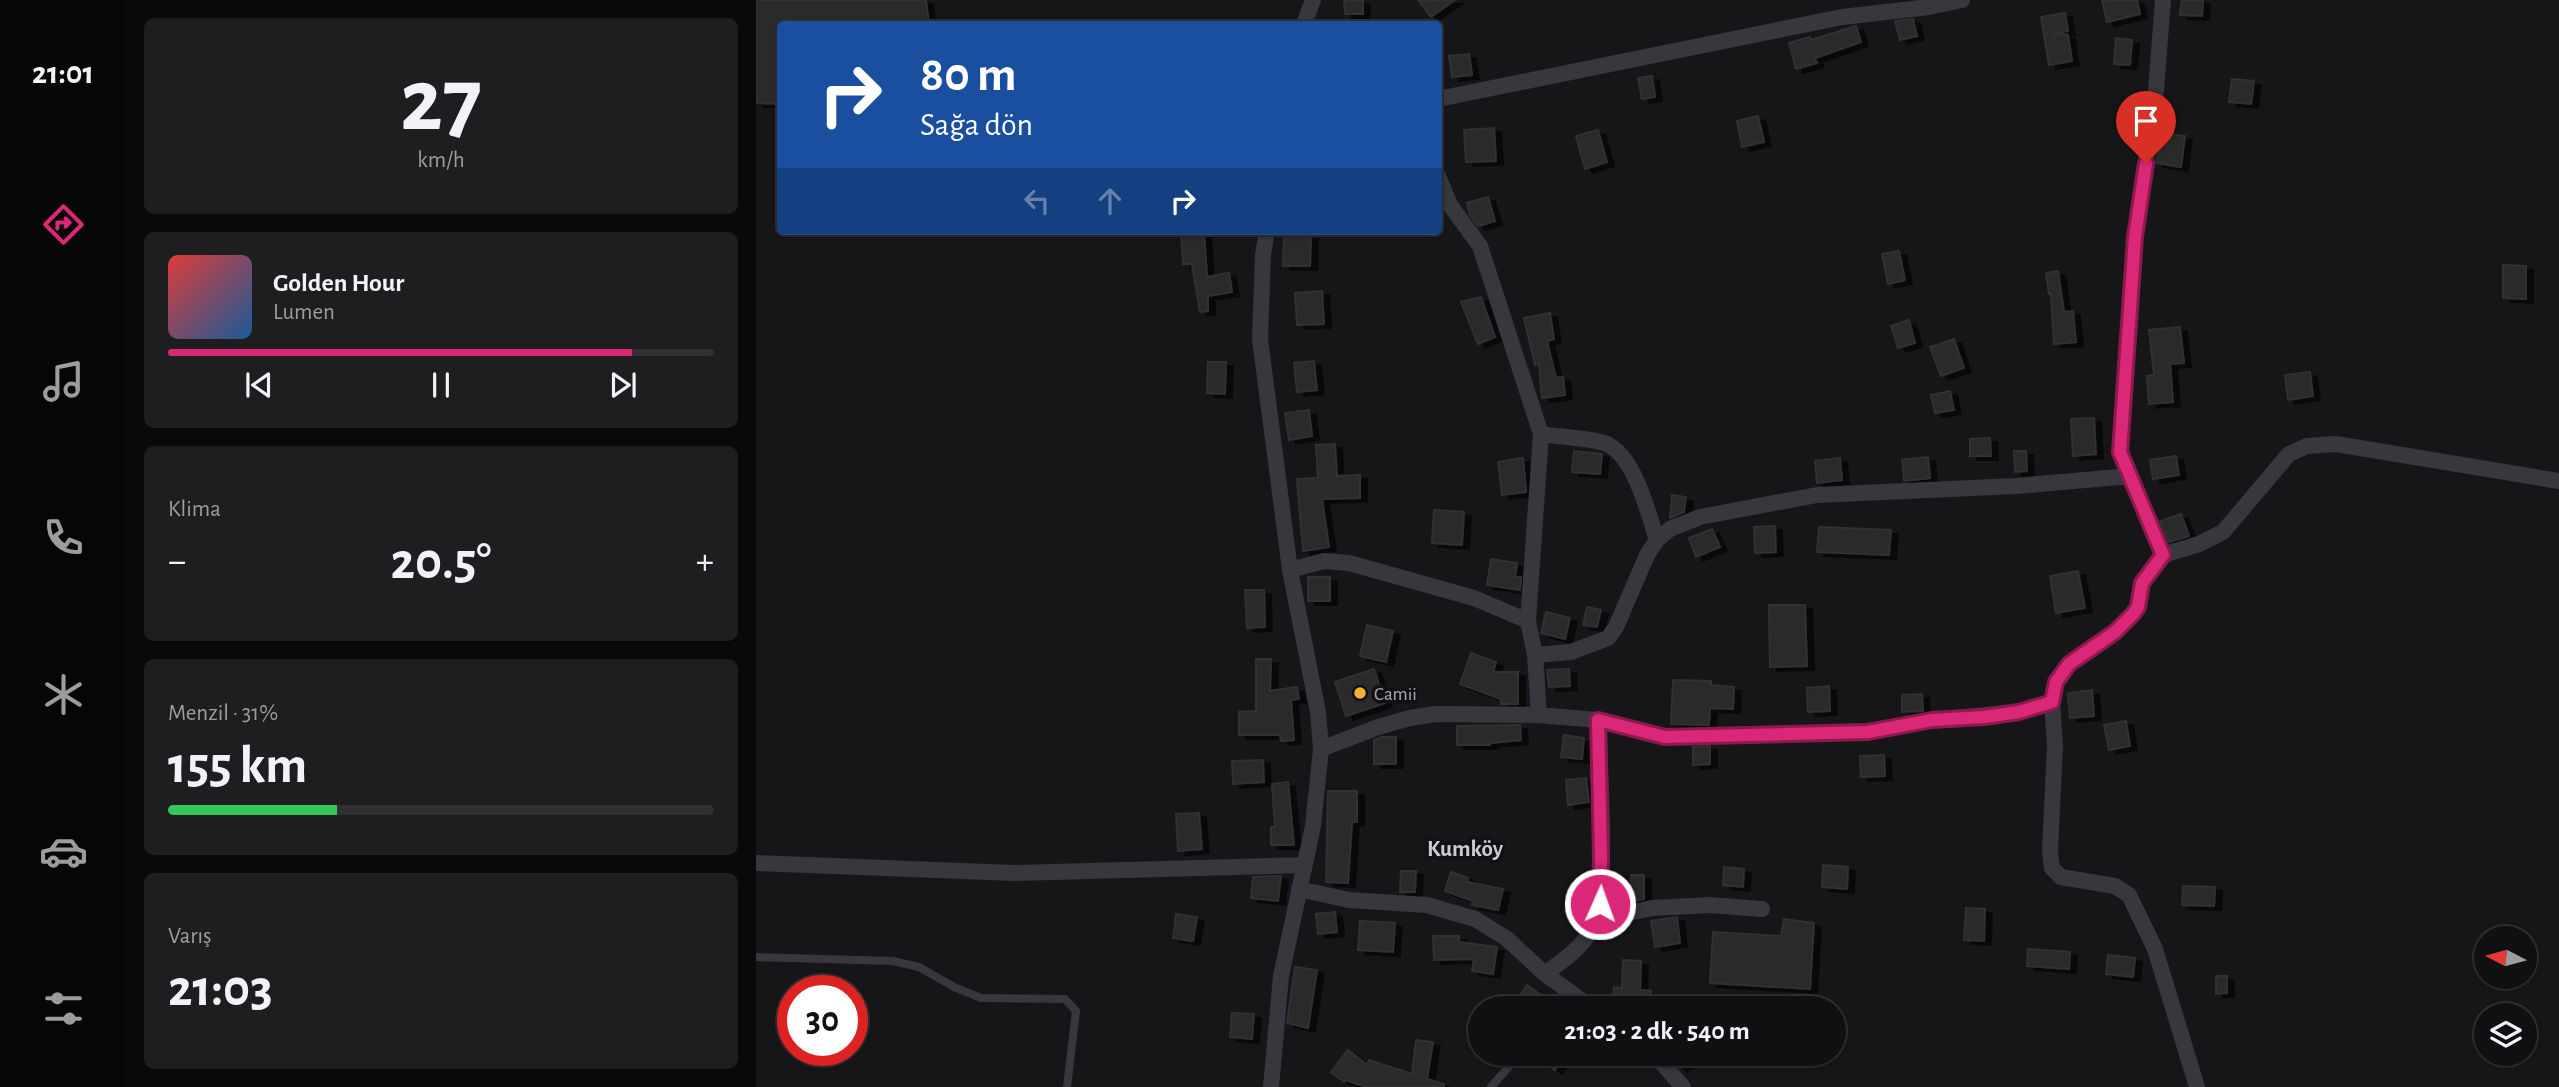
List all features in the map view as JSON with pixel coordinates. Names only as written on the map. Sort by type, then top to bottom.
[{"type":"street","points":[[1305,21],[1312,0]]},
{"type":"street","points":[[1442,98],[1842,17],[1929,7],[1962,0]]},
{"type":"street","points":[[2163,555],[2120,452],[2135,237],[2156,90],[2164,0]]},
{"type":"street","points":[[1442,186],[1450,205],[1480,246],[1541,435],[1528,621],[1535,655],[1539,715]]},
{"type":"street","points":[[1266,235],[1263,254],[1260,339],[1290,569],[1318,712],[1321,749],[1313,826],[1281,976],[1271,1087]]},
{"type":"street","points":[[1541,435],[1606,443],[1624,457],[1644,500],[1657,540]]},
{"type":"street","points":[[2197,1087],[2155,949],[2129,895],[2115,886],[2061,877],[2052,868],[2055,745],[2052,702],[2056,682],[2069,664],[2115,632],[2133,614],[2138,607],[2142,583],[2163,555],[2199,544],[2222,532],[2289,454],[2307,446],[2336,444],[2559,481]]},
{"type":"street","points":[[1535,655],[1571,652],[1608,638],[1616,626],[1647,555],[1657,540],[1670,529],[1700,517],[1817,495],[2016,486],[2131,476]]},
{"type":"street","points":[[1290,569],[1324,561],[1349,563],[1474,598],[1528,621]]},
{"type":"street","points":[[1321,749],[1378,727],[1435,714],[1539,715],[1598,720],[1665,737],[1868,732],[1932,720],[2019,712],[2052,702]]},
{"type":"street","points":[[1545,974],[1572,953],[1589,934],[1600,904],[1598,720]]},
{"type":"street","points":[[756,863],[1014,873],[1304,865]]},
{"type":"street","points":[[1299,889],[1349,900],[1427,905],[1475,919],[1506,938],[1545,974],[1576,996]]},
{"type":"street","points":[[1595,920],[1653,908],[1710,905],[1762,909]]},
{"type":"street","points":[[1665,1066],[1683,1087]]},
{"type":"lane","points":[[756,957],[893,961],[919,967],[954,987],[981,998],[1065,999],[1076,1011],[1067,1087]]},
{"type":"lane","points":[[1562,996],[1567,989]]},
{"type":"lane","points":[[1491,1087],[1509,1066]]},
{"type":"building","points":[[756,0],[926,0],[929,21],[777,21],[777,104],[756,103]]},
{"type":"building","points":[[1344,0],[1363,0],[1363,14],[1345,14]]},
{"type":"building","points":[[1418,0],[1455,0],[1431,17]]},
{"type":"building","points":[[2102,0],[2137,0],[2140,14],[2107,22]]},
{"type":"building","points":[[2182,0],[2203,0],[2202,16],[2180,15]]},
{"type":"building","points":[[2065,13],[2068,31],[2053,34],[2068,35],[2072,61],[2049,65],[2041,17]]},
{"type":"building","points":[[1913,19],[1917,36],[1900,40],[1895,21]]},
{"type":"building","points":[[1856,26],[1861,42],[1815,58],[1817,63],[1796,69],[1789,43],[1810,37],[1811,40]]},
{"type":"building","points":[[2116,38],[2132,40],[2130,65],[2114,64]]},
{"type":"building","points":[[1469,54],[1472,75],[1452,77],[1449,56]]},
{"type":"building","points":[[1652,76],[1655,97],[1642,99],[1638,78]]},
{"type":"building","points":[[2232,79],[2254,81],[2251,104],[2229,102]]},
{"type":"building","points":[[1758,116],[1764,142],[1742,147],[1737,121]]},
{"type":"building","points":[[1494,128],[1496,161],[1466,162],[1464,130]]},
{"type":"building","points":[[1598,130],[1607,162],[1585,169],[1576,136]]},
{"type":"building","points":[[2161,133],[2185,136],[2181,167],[2156,163]]},
{"type":"building","points":[[1488,197],[1495,221],[1478,226],[1470,215],[1467,203]]},
{"type":"building","points":[[1181,235],[1204,235],[1207,277],[1229,273],[1232,292],[1208,296],[1208,311],[1200,312],[1192,264],[1183,264]]},
{"type":"building","points":[[1284,235],[1311,235],[1310,266],[1283,266]]},
{"type":"building","points":[[1899,251],[1905,280],[1888,284],[1882,254]]},
{"type":"building","points":[[2503,265],[2526,266],[2526,299],[2503,298]]},
{"type":"building","points":[[2058,271],[2064,312],[2073,311],[2076,342],[2054,344],[2051,294],[2046,273]]},
{"type":"building","points":[[1322,291],[1324,324],[1297,325],[1295,293]]},
{"type":"building","points":[[1481,297],[1495,337],[1478,344],[1461,302]]},
{"type":"building","points":[[1550,313],[1554,339],[1547,341],[1556,378],[1563,377],[1565,395],[1542,398],[1539,364],[1535,365],[1524,318]]},
{"type":"building","points":[[1909,320],[1915,343],[1898,348],[1891,326]]},
{"type":"building","points":[[2180,327],[2184,363],[2170,364],[2173,402],[2149,404],[2147,376],[2154,375],[2149,330]]},
{"type":"building","points":[[1954,339],[1964,368],[1941,376],[1930,347]]},
{"type":"building","points":[[1314,361],[1317,390],[1297,392],[1294,363]]},
{"type":"building","points":[[1208,362],[1226,362],[1225,394],[1207,393]]},
{"type":"building","points":[[2310,372],[2313,396],[2288,400],[2285,375]]},
{"type":"building","points":[[1950,391],[1954,410],[1935,413],[1931,395]]},
{"type":"building","points":[[1309,410],[1312,436],[1289,440],[1285,413]]},
{"type":"building","points":[[2094,418],[2096,454],[2073,456],[2071,419]]},
{"type":"building","points":[[1990,438],[1991,456],[1970,456],[1970,439]]},
{"type":"building","points":[[1335,444],[1337,476],[1360,475],[1360,498],[1322,499],[1329,547],[1303,551],[1297,479],[1318,478],[1316,445]]},
{"type":"building","points":[[1574,451],[1602,454],[1600,474],[1572,472]]},
{"type":"building","points":[[2014,451],[2026,451],[2027,471],[2015,472]]},
{"type":"building","points":[[2176,456],[2179,475],[2153,479],[2150,460]]},
{"type":"building","points":[[1928,457],[1930,478],[1904,481],[1902,460]]},
{"type":"building","points":[[1523,458],[1526,492],[1502,495],[1498,462]]},
{"type":"building","points":[[1840,458],[1842,480],[1817,483],[1815,461]]},
{"type":"building","points":[[1672,495],[1686,497],[1684,512],[1670,518]]},
{"type":"building","points":[[1434,510],[1464,512],[1462,545],[1432,543]]},
{"type":"building","points":[[2181,514],[2189,536],[2169,542],[2160,521]]},
{"type":"building","points":[[1775,526],[1776,552],[1755,553],[1754,527]]},
{"type":"building","points":[[1819,527],[1891,530],[1889,555],[1817,552]]},
{"type":"building","points":[[1712,529],[1720,547],[1696,557],[1689,538]]},
{"type":"building","points":[[1491,559],[1517,563],[1515,577],[1521,577],[1520,590],[1487,585]]},
{"type":"building","points":[[2078,571],[2085,608],[2056,613],[2050,576]]},
{"type":"building","points":[[1308,577],[1330,577],[1330,601],[1308,601]]},
{"type":"building","points":[[1245,590],[1264,590],[1265,627],[1247,628]]},
{"type":"building","points":[[1769,605],[1805,605],[1807,666],[1770,667]]},
{"type":"building","points":[[1587,607],[1601,610],[1597,627],[1583,625]]},
{"type":"building","points":[[1546,612],[1570,618],[1565,639],[1541,633]]},
{"type":"building","points":[[1367,625],[1393,631],[1386,662],[1360,656]]},
{"type":"building","points":[[1471,653],[1496,662],[1493,672],[1518,672],[1518,704],[1501,704],[1501,699],[1460,684]]},
{"type":"building","points":[[1256,659],[1271,659],[1270,691],[1297,687],[1299,699],[1291,700],[1294,740],[1281,741],[1280,735],[1239,735],[1239,712],[1256,711]]},
{"type":"building","name":"Camii","points":[[1374,669],[1385,703],[1346,716],[1335,682]]},
{"type":"building","points":[[1569,669],[1570,686],[1549,687],[1547,670]]},
{"type":"building","points":[[1673,680],[1711,681],[1711,685],[1734,687],[1733,709],[1710,708],[1709,725],[1671,724]]},
{"type":"building","points":[[1829,686],[1830,711],[1808,712],[1807,688]]},
{"type":"building","points":[[2092,690],[2094,716],[2070,718],[2068,693]]},
{"type":"building","points":[[1922,694],[1923,711],[1902,712],[1902,695]]},
{"type":"building","points":[[2126,721],[2130,746],[2109,750],[2104,725]]},
{"type":"building","points":[[1520,725],[1521,740],[1490,745],[1457,745],[1457,726]]},
{"type":"building","points":[[1564,735],[1584,738],[1582,759],[1561,757]]},
{"type":"building","points":[[1396,737],[1396,764],[1374,764],[1374,740]]},
{"type":"building","points":[[1710,746],[1710,764],[1693,765],[1693,747]]},
{"type":"building","points":[[1884,755],[1885,776],[1861,777],[1860,756]]},
{"type":"building","points":[[1263,760],[1264,782],[1233,784],[1232,761]]},
{"type":"building","points":[[1586,778],[1589,802],[1568,805],[1566,780]]},
{"type":"building","points":[[1288,782],[1294,845],[1271,845],[1271,827],[1275,827],[1272,784]]},
{"type":"building","points":[[1328,791],[1357,791],[1357,822],[1352,822],[1348,883],[1326,882]]},
{"type":"building","points":[[1199,813],[1202,849],[1178,851],[1176,814]]},
{"type":"building","points":[[1823,865],[1848,867],[1847,889],[1822,887]]},
{"type":"building","points":[[1724,867],[1744,869],[1743,887],[1723,885]]},
{"type":"building","points":[[1401,871],[1416,871],[1415,892],[1400,892]]},
{"type":"building","points":[[1451,872],[1468,878],[1467,882],[1503,889],[1498,910],[1472,905],[1473,901],[1445,891]]},
{"type":"building","points":[[1631,875],[1644,875],[1644,899],[1630,902]]},
{"type":"building","points":[[1281,876],[1278,901],[1251,898],[1253,877]]},
{"type":"building","points":[[2183,886],[2215,887],[2214,906],[2182,905]]},
{"type":"building","points":[[1966,908],[1985,909],[1984,941],[1964,940]]},
{"type":"building","points":[[1335,912],[1337,932],[1318,934],[1316,914]]},
{"type":"building","points":[[1176,914],[1197,917],[1193,941],[1173,938]]},
{"type":"building","points":[[1677,917],[1680,943],[1655,947],[1651,921]]},
{"type":"building","points":[[1784,919],[1814,923],[1810,989],[1710,983],[1713,932],[1781,936]]},
{"type":"building","points":[[1360,921],[1395,923],[1393,952],[1358,950]]},
{"type":"building","points":[[1433,936],[1459,936],[1459,942],[1497,947],[1493,974],[1472,971],[1474,959],[1434,960]]},
{"type":"building","points":[[2028,949],[2070,952],[2069,969],[2027,966]]},
{"type":"building","points":[[2108,955],[2135,958],[2133,977],[2106,974]]},
{"type":"building","points":[[1623,960],[1641,961],[1640,990],[1651,991],[1650,996],[1613,996],[1614,987],[1622,988]]},
{"type":"building","points":[[1295,967],[1317,970],[1308,1028],[1287,1023]]},
{"type":"building","points":[[2216,976],[2227,976],[2227,993],[2216,994]]},
{"type":"building","points":[[1527,985],[1543,996],[1520,996]]},
{"type":"building","points":[[1232,1013],[1254,1014],[1252,1039],[1230,1037]]},
{"type":"building","points":[[1416,1040],[1433,1042],[1427,1079],[1444,1084],[1444,1087],[1367,1087],[1345,1080],[1344,1082],[1331,1072],[1348,1050],[1367,1065],[1369,1060],[1412,1074]]},
{"type":"place","name":"Camii","points":[[1360,693]]},
{"type":"district","name":"Kumköy","points":[[1465,848]]},
{"type":"route","points":[[1600,904],[1598,720],[1665,737],[1868,732],[1932,720],[2019,712],[2052,702],[2056,682],[2069,664],[2115,632],[2133,614],[2138,607],[2142,583],[2163,555],[2120,452],[2135,237],[2146,163]]}]
